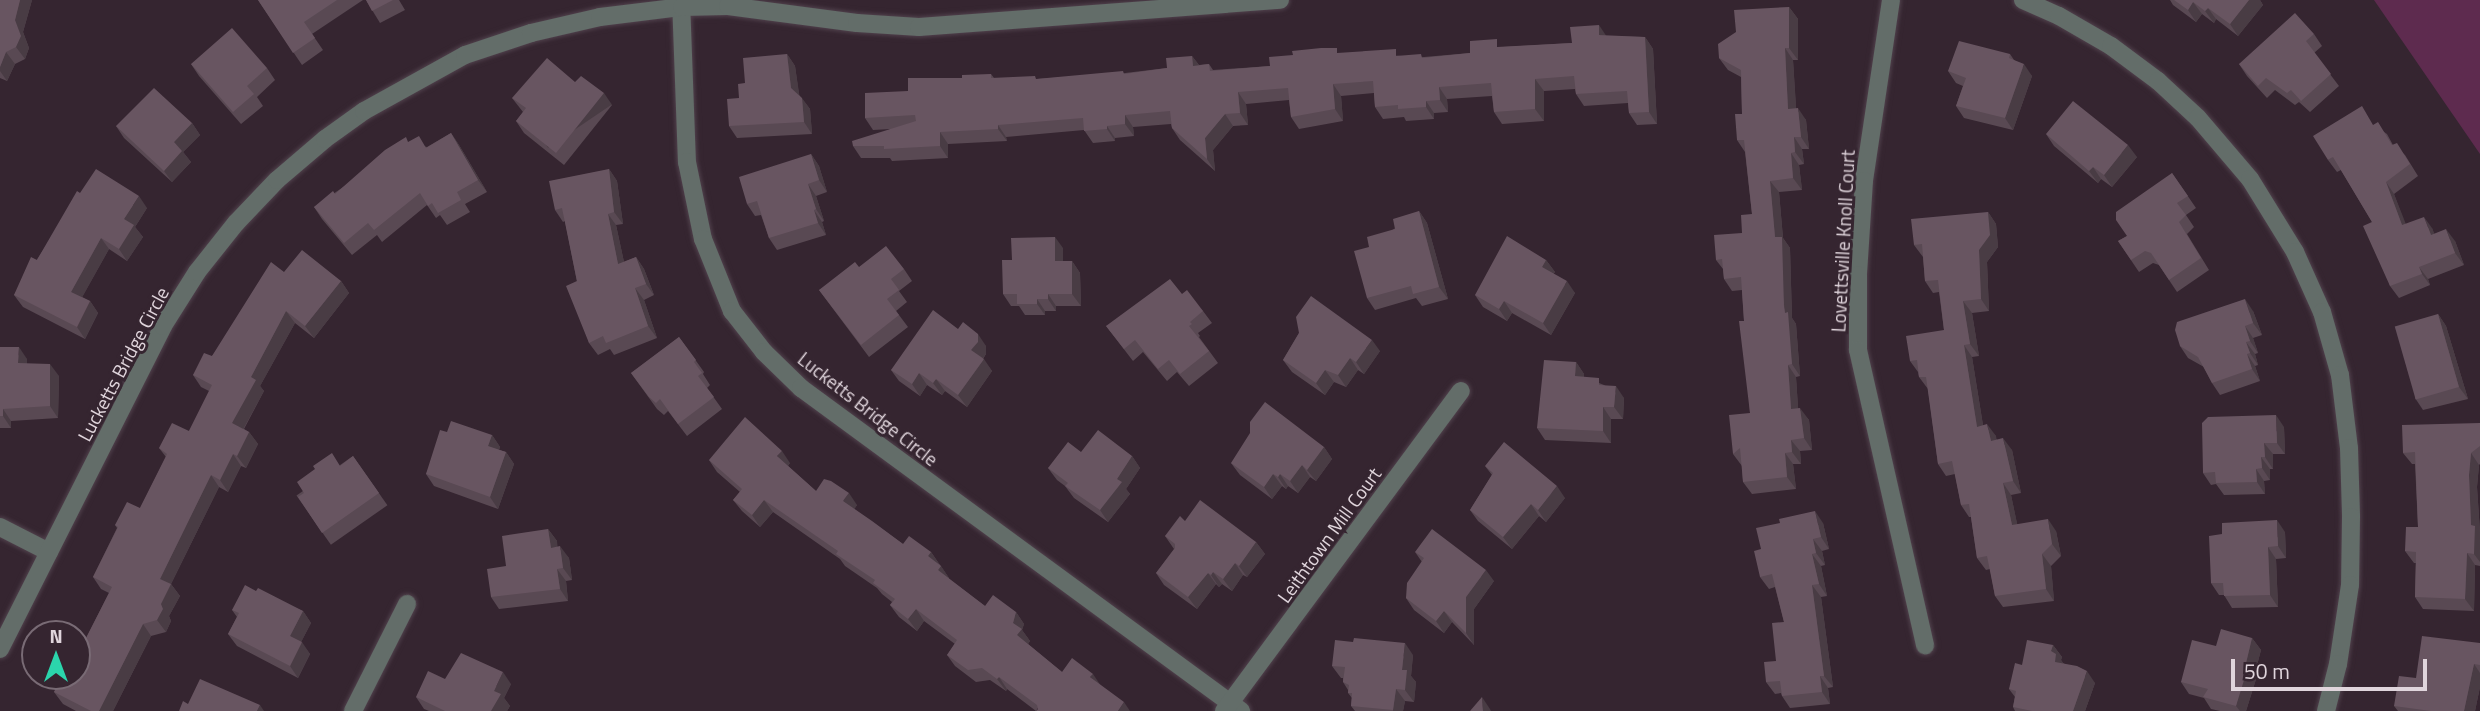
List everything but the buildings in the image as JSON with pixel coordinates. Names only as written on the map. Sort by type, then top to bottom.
[{"type":"street","name":"Lucketts Bridge Circle","points":[[0,649],[163,326],[197,272],[236,223],[277,180],[325,139],[364,111],[466,55],[531,33],[600,17],[681,3],[728,6],[856,23],[919,27],[1280,0]]},
{"type":"street","name":"Lovettsville Knoll Court","points":[[1891,0],[1864,181],[1858,275],[1858,350],[1925,646]]},
{"type":"street","points":[[2023,0],[2059,16],[2111,46],[2158,81],[2198,118],[2250,179],[2295,251],[2322,312],[2340,375],[2348,448],[2351,517],[2350,585],[2338,664],[2326,711]]},
{"type":"street","name":"Lucketts Bridge Circle","points":[[681,3],[687,162],[703,239],[732,311],[764,352],[801,388],[1232,708]]},
{"type":"street","name":"Leithtown Mill Court","points":[[1232,708],[1461,391]]},
{"type":"street","points":[[0,527],[49,552]]},
{"type":"street","points":[[353,711],[407,604]]},
{"type":"shaded area","points":[[2374,0],[2480,0],[2480,154]]}]
